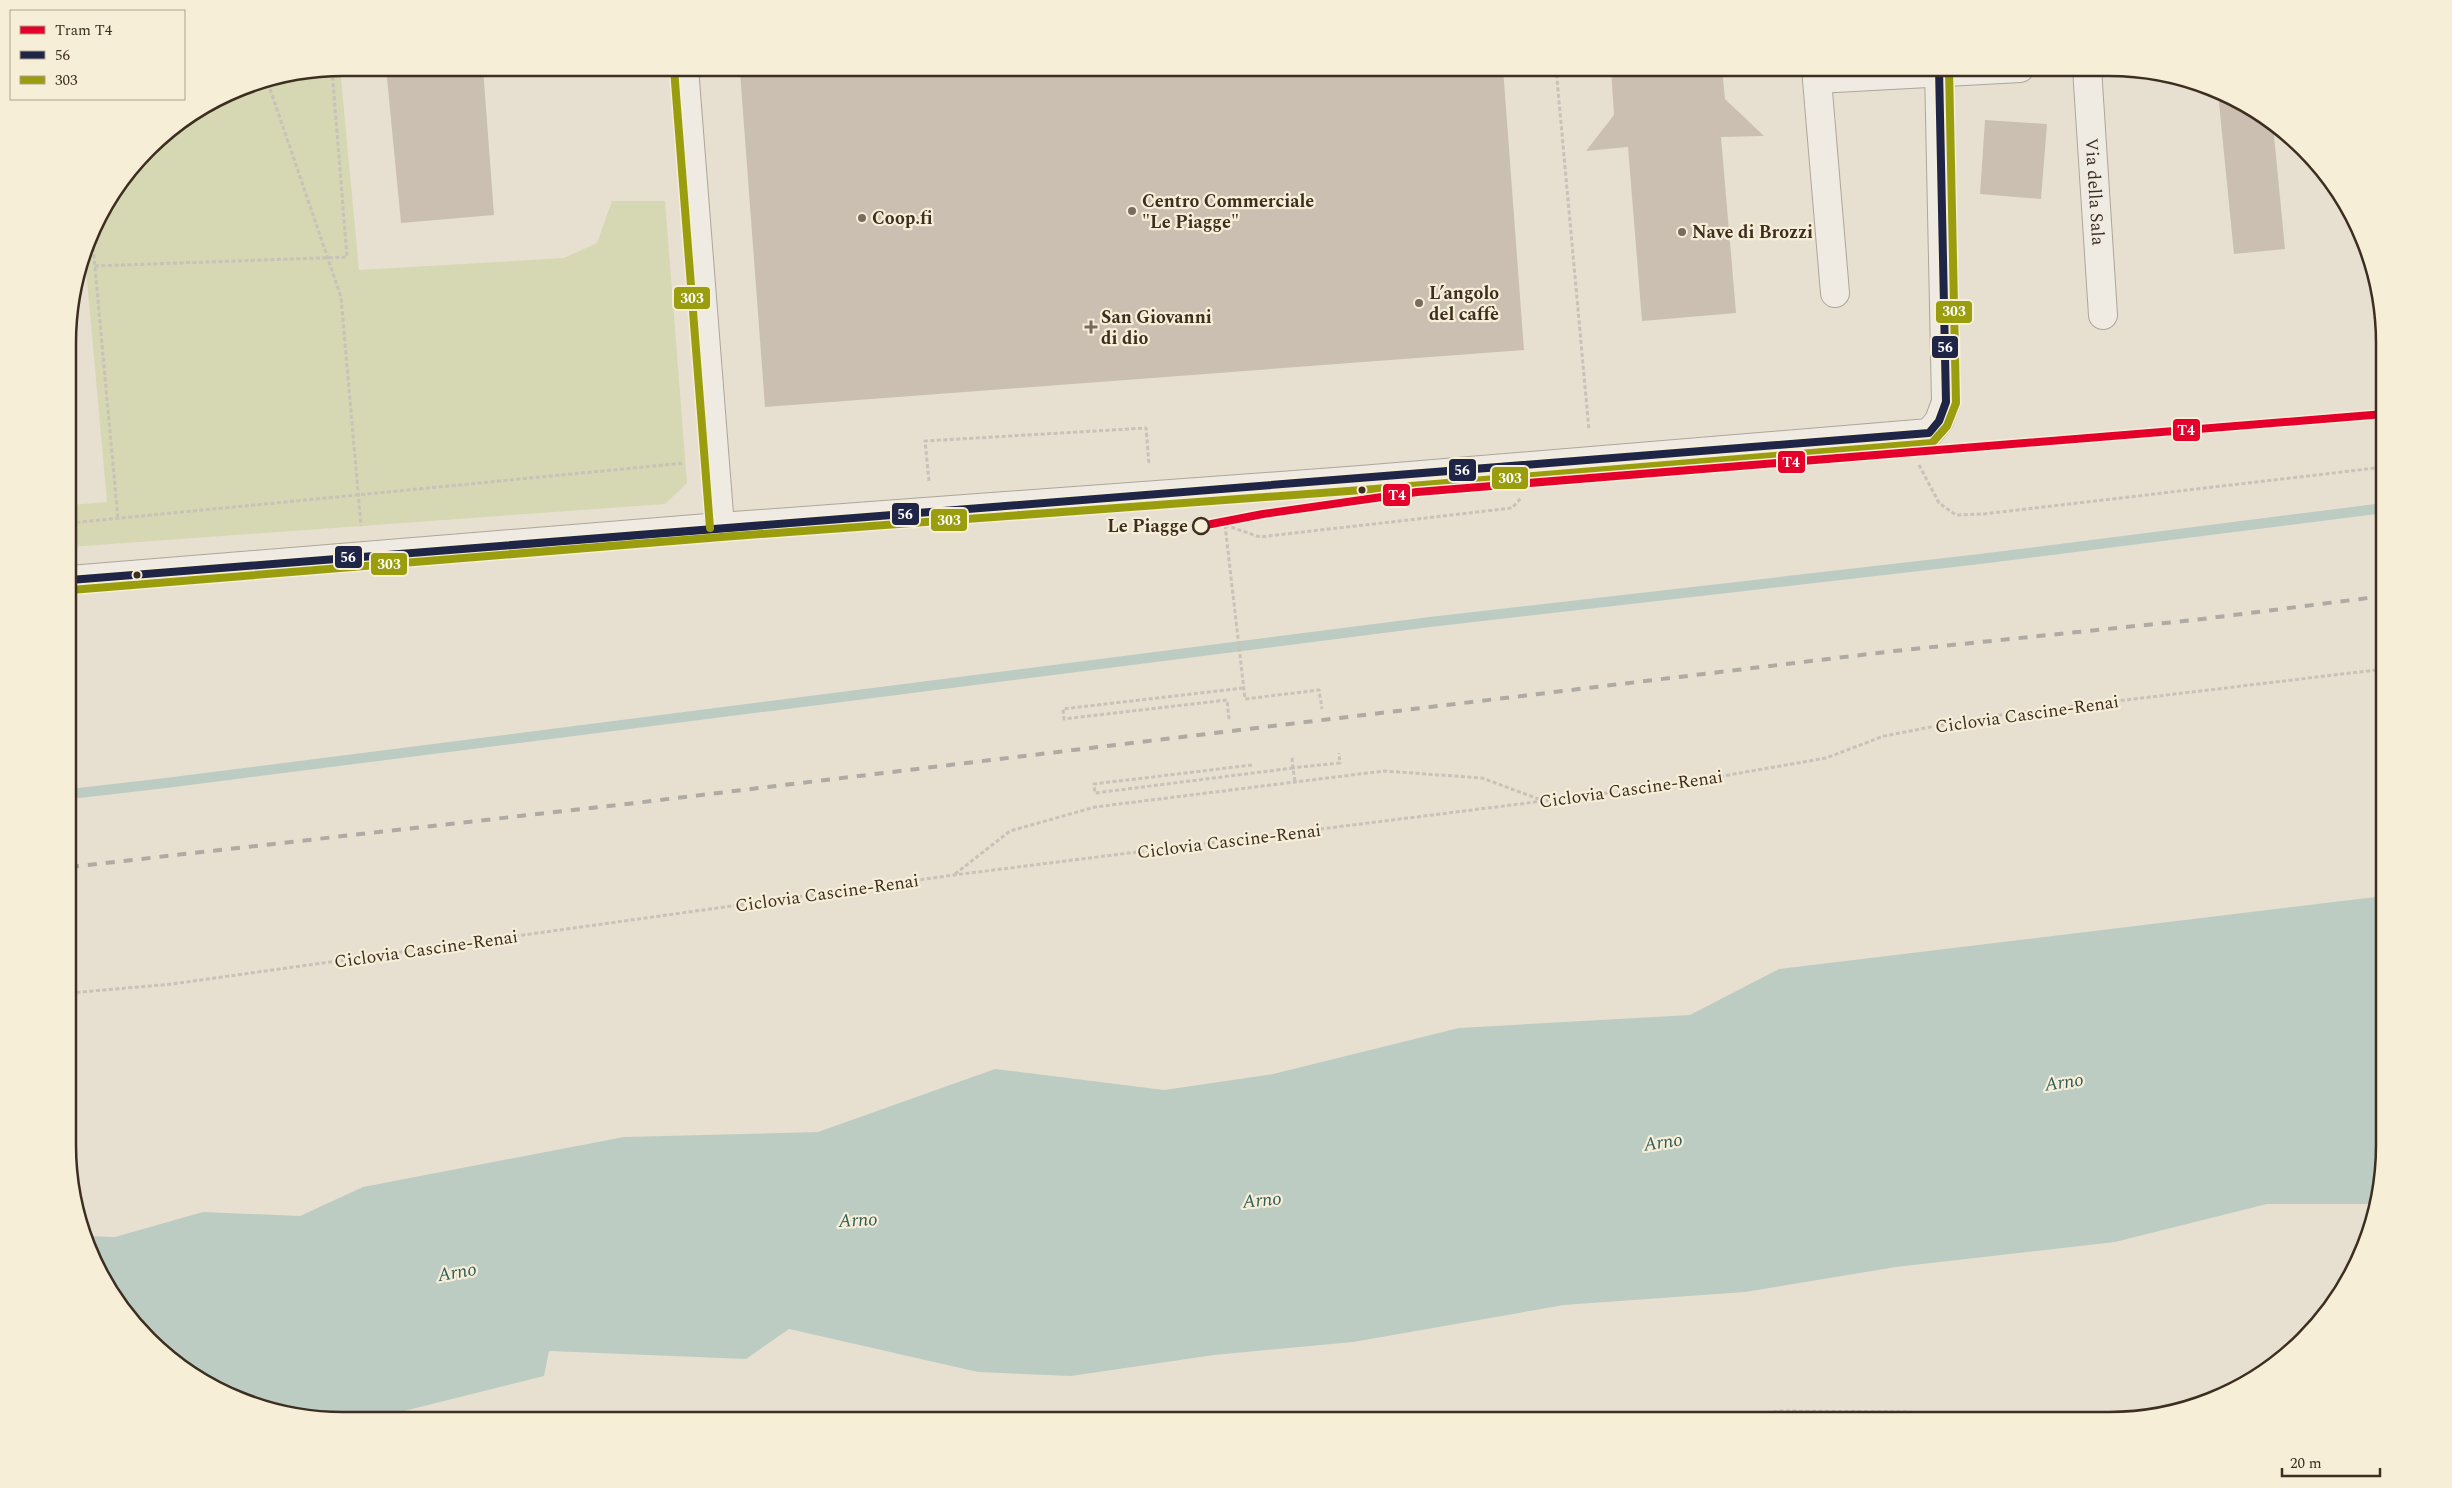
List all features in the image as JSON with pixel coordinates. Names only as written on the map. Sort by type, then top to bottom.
[{"type":"street","points":[[685,76],[720,527]]},
{"type":"street","points":[[1816,76],[1835,293]]},
{"type":"street","points":[[76,580],[720,527],[1221,490],[1928,432],[1940,421],[1946,402],[1939,76]]},
{"type":"street","name":"Via della Sala","points":[[2088,76],[2103,316]]},
{"type":"path","points":[[1557,76],[1590,438]]},
{"type":"path","points":[[95,266],[348,257],[333,77]]},
{"type":"path","points":[[269,86],[341,297],[363,557]]},
{"type":"path","points":[[93,249],[118,519]]},
{"type":"path","points":[[929,490],[925,441],[1146,428],[1149,472]]},
{"type":"path","points":[[76,522],[714,460]]},
{"type":"path","points":[[1984,514],[2376,468]]},
{"type":"path","points":[[1221,490],[1245,699],[1319,690],[1322,710]]},
{"type":"path","name":"Ciclovia Cascine-Renai","points":[[76,992],[172,984],[954,875],[1671,785],[1826,758],[1884,736],[1983,717],[2376,670]]},
{"type":"path","points":[[1229,719],[1227,700],[1064,719],[1063,710],[1244,688]]},
{"type":"path","points":[[1254,772],[1340,763],[1339,753]]},
{"type":"path","points":[[1292,758],[1295,782]]},
{"type":"path","points":[[1252,765],[1094,784],[1095,793],[1293,768]]},
{"type":"path","points":[[954,875],[1010,831],[1095,807],[1384,771],[1482,778],[1545,802]]},
{"type":"path","points":[[1773,1412],[1904,1412]]},
{"type":"green space","points":[[341,76],[359,270],[564,258],[597,243],[612,201],[665,201],[687,483],[665,504],[76,547],[76,505],[107,502],[86,270],[104,225],[131,181],[154,154],[181,131],[210,112],[257,90],[274,85],[291,81]]},
{"type":"water","name":"Arno","points":[[2376,897],[2376,1145],[2369,1204],[2267,1204],[2115,1242],[1896,1267],[1745,1292],[1564,1305],[1353,1342],[1214,1355],[1071,1376],[978,1372],[789,1329],[746,1359],[549,1351],[544,1376],[400,1412],[343,1412],[291,1407],[257,1398],[210,1376],[181,1357],[154,1334],[131,1307],[112,1278],[92,1236],[115,1237],[203,1212],[300,1216],[363,1187],[624,1137],[818,1132],[995,1069],[1164,1090],[1273,1074],[1459,1028],[1690,1015],[1779,969]]},
{"type":"building","points":[[387,76],[484,76],[494,215],[401,223]]},
{"type":"building","name":"Centro Commerciale \"Le Piagge\"","points":[[740,76],[1504,76],[1524,350],[765,407]]},
{"type":"building","name":"Nave di Brozzi","points":[[1612,76],[1723,76],[1725,99],[1764,136],[1721,137],[1736,313],[1642,321],[1628,147],[1586,151],[1614,115]]},
{"type":"building","points":[[2219,100],[2242,112],[2274,133],[2285,249],[2234,254]]},
{"type":"building","points":[[1985,120],[2047,124],[2041,199],[1980,194]]},
{"type":"waterway","points":[[76,793],[1430,622],[1980,559],[2376,509]]},
{"type":"railway","points":[[76,866],[635,803],[1894,651],[2194,620],[2376,597]]},
{"type":"tram line","name":"T4","points":[[1201,526],[1263,514],[1417,492],[2376,415]]},
{"type":"transit line","name":"303","points":[[675,76],[710,528]]},
{"type":"transit line","name":"56","points":[[76,580],[1929,433],[1939,421],[1946,402],[1939,76]]},
{"type":"transit line","name":"303","points":[[76,590],[721,537],[1362,490],[1932,443],[1947,426],[1956,403],[1949,76]]},
{"type":"place","name":"Centro Commerciale \"Le Piagge\"","points":[[1132,211]]},
{"type":"place","name":"Coop.fi","points":[[862,218]]},
{"type":"place","name":"Nave di Brozzi","points":[[1682,232]]},
{"type":"place","name":"L’angolo del caffè","points":[[1419,303]]},
{"type":"place","name":"San Giovanni di dio","points":[[1091,327]]},
{"type":"place","name":"Le Piagge","points":[[1201,526]]}]
